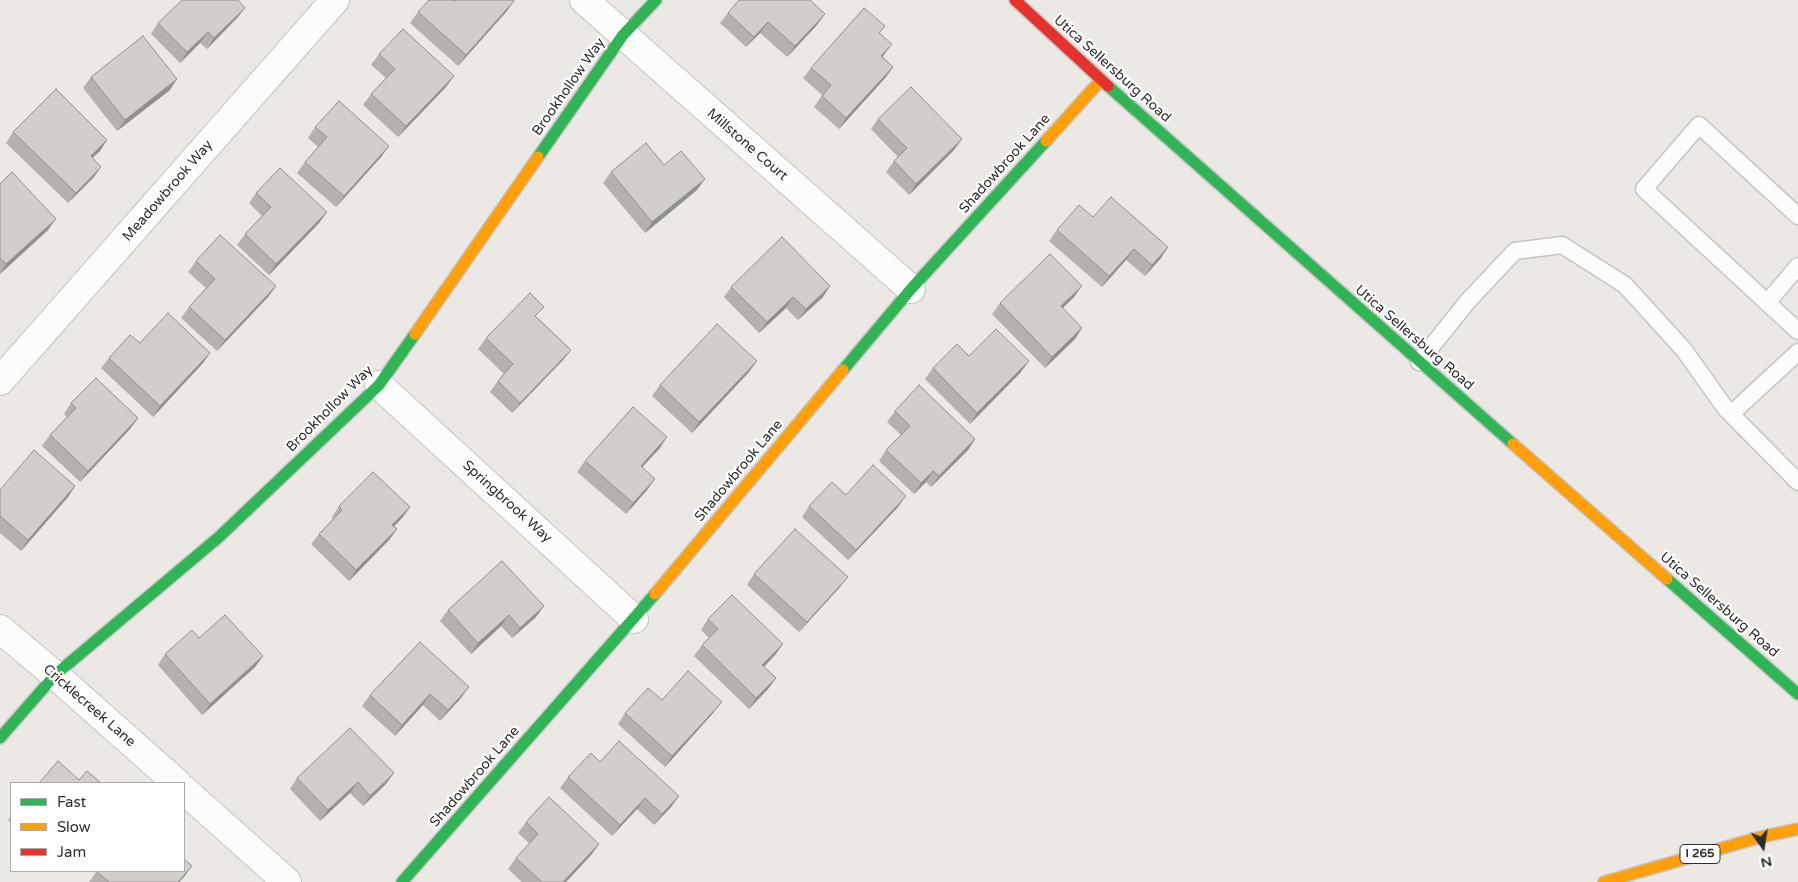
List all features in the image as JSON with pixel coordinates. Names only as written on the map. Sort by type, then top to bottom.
[{"type":"main road","name":"Brookhollow Way","points":[[0,738],[55,675],[219,537],[379,385],[623,35],[656,0]]},
{"type":"main road","name":"Utica Sellersburg Road","points":[[1015,0],[1101,80],[1419,362],[1798,694]]},
{"type":"main road","name":"Shadowbrook Lane","points":[[402,882],[634,619],[911,289],[1101,80]]},
{"type":"main road","name":"I 265","points":[[1604,882],[1761,837],[1798,829]]},
{"type":"street","name":"Meadowbrook Way","points":[[0,382],[335,0]]},
{"type":"street","name":"Millstone Court","points":[[584,0],[911,289]]},
{"type":"street","name":"Springbrook Way","points":[[379,385],[634,619]]},
{"type":"street","name":"Cricklecreek Lane","points":[[0,630],[55,675],[176,782]]},
{"type":"street","points":[[185,791],[287,882]]},
{"type":"lane","points":[[1798,216],[1699,125],[1644,189],[1798,331]]},
{"type":"lane","points":[[1419,362],[1468,301],[1515,251],[1562,245],[1625,285],[1684,350],[1731,414],[1798,482]]},
{"type":"lane","points":[[1767,303],[1798,266]]},
{"type":"lane","points":[[1731,414],[1798,352]]},
{"type":"building","points":[[182,0],[238,0],[245,8],[214,38],[208,32],[187,52],[158,23]]},
{"type":"building","points":[[429,0],[514,1],[466,55],[418,12]]},
{"type":"building","points":[[739,0],[810,0],[825,14],[795,46],[768,22],[754,37],[728,13]]},
{"type":"building","points":[[864,8],[885,26],[879,33],[892,44],[881,56],[893,67],[846,118],[822,96],[831,85],[811,68]]},
{"type":"building","points":[[403,29],[454,76],[406,126],[371,94],[395,69],[379,54]]},
{"type":"building","points":[[143,36],[177,79],[125,120],[91,77]]},
{"type":"building","points":[[911,87],[962,139],[916,184],[894,161],[907,148],[878,119]]},
{"type":"building","points":[[56,89],[107,140],[91,156],[101,167],[76,193],[13,132]]},
{"type":"building","points":[[339,101],[389,146],[344,196],[305,162],[327,137],[315,127]]},
{"type":"building","points":[[646,143],[664,165],[681,151],[705,179],[652,222],[611,172]]},
{"type":"building","points":[[280,168],[327,212],[276,264],[245,234],[271,207],[256,193]]},
{"type":"building","points":[[12,172],[56,219],[6,264],[0,258],[0,184]]},
{"type":"building","points":[[1111,197],[1168,247],[1152,265],[1134,249],[1109,276],[1057,230],[1079,205],[1093,217]]},
{"type":"building","points":[[220,235],[276,286],[225,340],[189,307],[215,279],[196,261]]},
{"type":"building","points":[[782,237],[830,286],[806,309],[793,297],[767,322],[731,287]]},
{"type":"building","points":[[1050,254],[1082,286],[1061,306],[1082,328],[1052,357],[1000,303]]},
{"type":"building","points":[[530,293],[544,307],[535,316],[571,350],[520,403],[498,381],[513,364],[486,338]]},
{"type":"building","points":[[168,313],[210,353],[160,406],[109,358],[130,335],[140,343]]},
{"type":"building","points":[[717,324],[757,361],[699,422],[660,385]]},
{"type":"building","points":[[996,329],[1029,361],[977,413],[933,368],[957,344],[969,356]]},
{"type":"building","points":[[96,378],[138,418],[88,471],[50,435],[76,408],[71,403]]},
{"type":"building","points":[[919,385],[975,439],[939,476],[933,471],[921,483],[886,450],[910,426],[895,411]]},
{"type":"building","points":[[633,407],[667,437],[641,466],[655,479],[633,503],[585,461]]},
{"type":"building","points":[[34,450],[75,486],[28,540],[0,516],[0,490]]},
{"type":"building","points":[[873,465],[906,496],[856,550],[809,506],[832,482],[846,495]]},
{"type":"building","points":[[373,472],[410,507],[392,525],[397,529],[356,570],[319,534],[342,510],[339,506]]},
{"type":"building","points":[[795,529],[848,577],[807,622],[754,574]]},
{"type":"building","points":[[502,561],[544,606],[520,628],[509,615],[478,643],[448,610]]},
{"type":"building","points":[[732,595],[783,644],[762,665],[776,678],[756,698],[702,645],[718,629],[708,619]]},
{"type":"building","points":[[225,615],[263,656],[210,704],[165,654],[192,630],[199,638]]},
{"type":"building","points":[[420,642],[469,687],[448,710],[430,694],[402,725],[370,695]]},
{"type":"building","points":[[688,671],[722,702],[672,756],[625,713],[648,688],[662,700]]},
{"type":"building","points":[[350,728],[394,773],[370,796],[358,782],[328,810],[297,778]]},
{"type":"building","points":[[619,741],[679,796],[662,814],[645,798],[620,825],[568,777],[591,753],[600,762]]},
{"type":"building","points":[[58,761],[79,780],[87,771],[100,782],[40,782]]},
{"type":"building","points":[[549,797],[599,844],[563,882],[542,882],[516,858],[538,834],[526,822]]},
{"type":"building","points":[[185,860],[192,866],[178,882],[109,882],[97,872],[185,872]]},
{"type":"traffic: fast","points":[[538,157],[623,35],[656,0]]},
{"type":"traffic: fast","points":[[1108,86],[1513,444]]},
{"type":"traffic: fast","points":[[843,370],[911,289],[1046,141]]},
{"type":"traffic: fast","points":[[0,738],[55,675],[219,537],[379,385],[415,334]]},
{"type":"traffic: fast","points":[[1667,579],[1798,694]]},
{"type":"traffic: fast","points":[[402,882],[655,594]]},
{"type":"traffic: slow","points":[[1046,141],[1101,80]]},
{"type":"traffic: slow","points":[[415,334],[538,157]]},
{"type":"traffic: slow","points":[[655,594],[843,370]]},
{"type":"traffic: slow","points":[[1513,444],[1667,579]]},
{"type":"traffic: slow","points":[[1604,882],[1761,837],[1798,829]]},
{"type":"traffic: jam","points":[[1015,0],[1108,86]]}]
